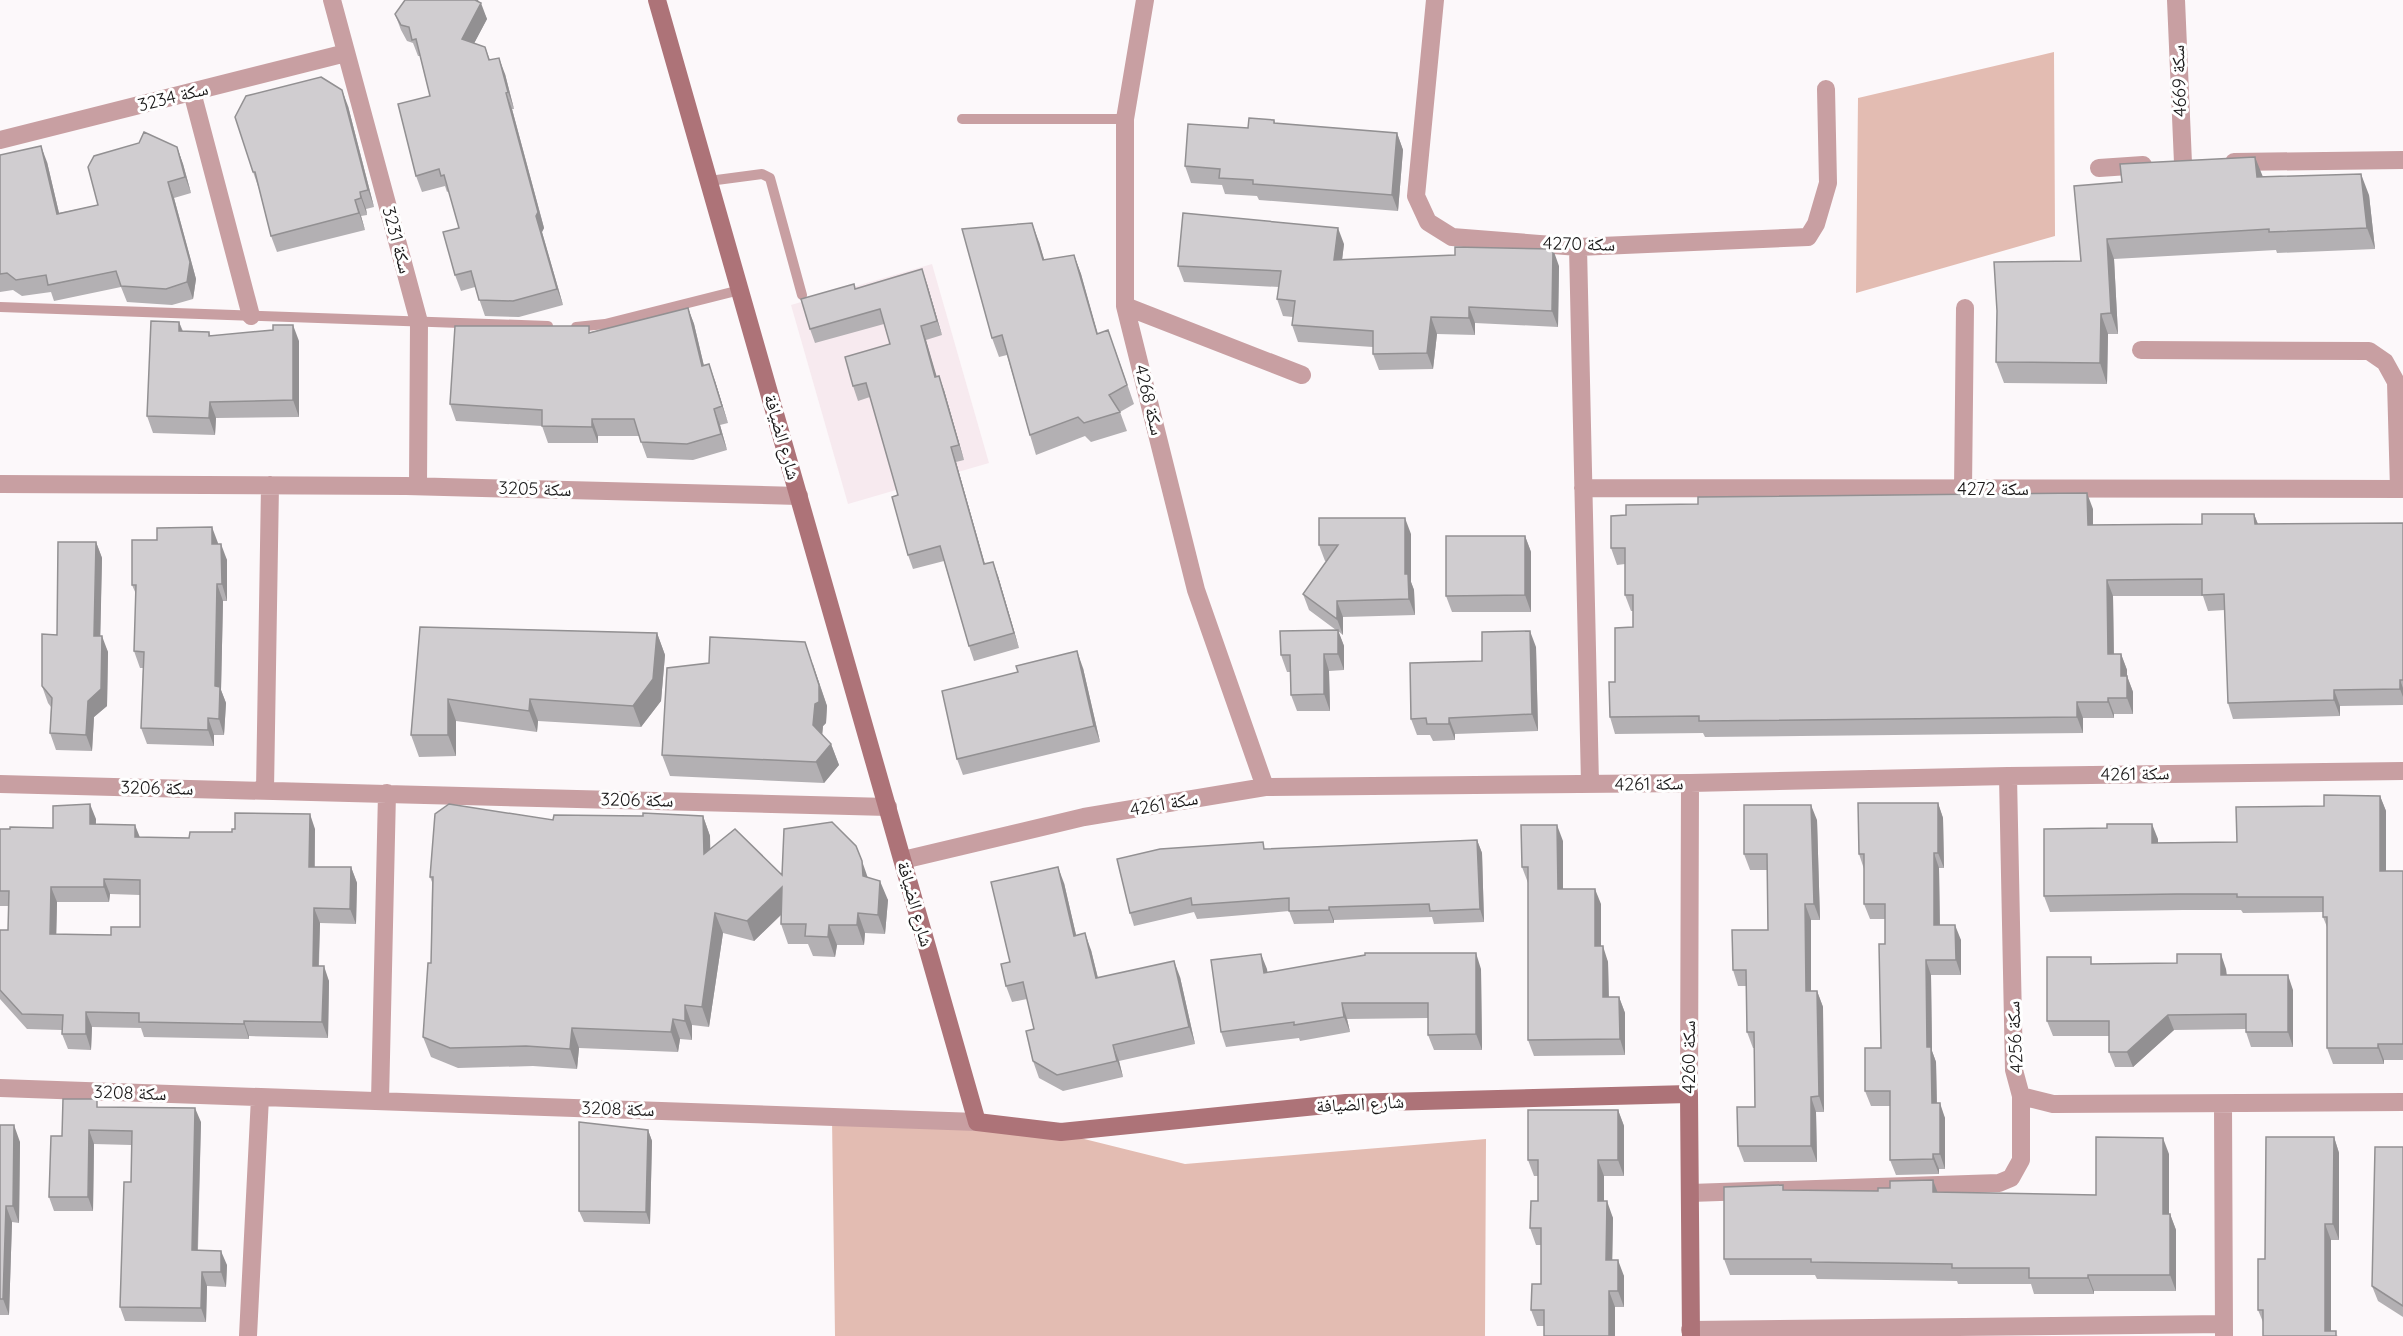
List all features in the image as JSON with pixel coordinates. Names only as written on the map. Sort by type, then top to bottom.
[{"type":"street","name":"سكة 3231","points":[[332,0],[419,322],[418,486]]},
{"type":"street","name":"شارع الضيافة","points":[[657,0],[976,1122],[1060,1132],[1346,1103],[1689,1094]]},
{"type":"street","name":"سكة 4268","points":[[1145,0],[1125,119],[1125,306],[1196,590],[1265,787]]},
{"type":"street","name":"سكة 4270","points":[[1434,0],[1416,196],[1428,222],[1452,237],[1578,247],[1808,237],[1816,224],[1828,183],[1826,89]]},
{"type":"street","name":"سكة 4669","points":[[2171,163],[2176,0]]},
{"type":"street","name":"سكة 3234","points":[[0,140],[346,53]]},
{"type":"street","points":[[192,92],[251,316]]},
{"type":"street","points":[[2099,168],[2171,163],[2403,160]]},
{"type":"street","points":[[1578,247],[1590,784]]},
{"type":"street","points":[[1125,306],[1302,375]]},
{"type":"street","points":[[1963,489],[1965,308]]},
{"type":"street","points":[[2141,350],[2369,351],[2385,362],[2396,382],[2401,489]]},
{"type":"street","name":"سكة 3205","points":[[0,484],[418,486],[799,496]]},
{"type":"street","points":[[265,790],[270,485]]},
{"type":"street","name":"سكة 4272","points":[[1584,488],[2401,489]]},
{"type":"street","name":"سكة 4261","points":[[903,860],[1084,817],[1265,787],[1690,783],[2403,771]]},
{"type":"street","name":"سكة 4256","points":[[2008,776],[2014,1070],[2021,1096],[2053,1104],[2403,1102]]},
{"type":"street","name":"سكة 4260","points":[[1690,783],[1690,1333],[2224,1330]]},
{"type":"street","name":"سكة 3206","points":[[0,784],[888,807]]},
{"type":"street","points":[[380,1101],[387,794]]},
{"type":"street","name":"سكة 3208","points":[[0,1088],[976,1122]]},
{"type":"street","points":[[1690,1193],[1999,1183],[2011,1178],[2021,1161],[2021,1096]]},
{"type":"street","points":[[248,1336],[260,1097]]},
{"type":"street","points":[[2223,1104],[2224,1330]]},
{"type":"lane","points":[[962,119],[1125,119]]},
{"type":"lane","points":[[709,181],[762,174],[770,178],[802,295]]},
{"type":"lane","points":[[0,307],[584,327],[740,290]]},
{"type":"shaded area","points":[[2054,52],[2055,236],[1856,293],[1858,98]]},
{"type":"shaded area","points":[[932,264],[989,463],[848,504],[791,305]]},
{"type":"shaded area","points":[[832,1118],[1060,1133],[1185,1164],[1486,1139],[1485,1336],[835,1336]]},
{"type":"building","points":[[405,0],[475,0],[481,3],[462,39],[485,47],[489,60],[499,58],[508,92],[506,93],[538,212],[536,216],[557,289],[513,301],[479,300],[471,271],[455,275],[443,232],[459,228],[444,175],[441,176],[439,169],[416,176],[398,104],[430,96],[416,39],[412,40],[409,27],[401,25],[395,14]]},
{"type":"building","points":[[321,77],[342,90],[368,190],[360,192],[361,198],[355,200],[359,213],[271,236],[255,172],[253,172],[235,117],[246,96]]},
{"type":"building","points":[[1249,118],[1274,120],[1274,123],[1397,133],[1392,195],[1253,184],[1253,180],[1219,178],[1220,169],[1185,166],[1188,124],[1248,128]]},
{"type":"building","points":[[144,132],[177,147],[185,177],[168,182],[190,262],[187,282],[166,289],[121,286],[116,271],[48,285],[46,275],[16,280],[7,273],[0,274],[0,155],[41,146],[57,214],[98,205],[88,167],[94,156],[139,143]]},
{"type":"building","points":[[2255,157],[2257,177],[2361,174],[2367,228],[2269,232],[2269,229],[2107,239],[2111,313],[2101,314],[2100,363],[1996,362],[1997,311],[1994,262],[2081,261],[2074,186],[2122,182],[2120,164]]},
{"type":"building","points":[[1183,213],[1338,228],[1334,260],[1455,255],[1455,247],[1553,249],[1552,311],[1469,307],[1469,318],[1431,317],[1427,353],[1373,354],[1373,331],[1292,325],[1295,301],[1277,299],[1281,271],[1178,266]]},
{"type":"building","points":[[1032,223],[1043,260],[1074,255],[1097,334],[1108,330],[1127,385],[1109,395],[1120,412],[1084,423],[1078,417],[1030,435],[1002,335],[992,338],[962,229]]},
{"type":"building","points":[[922,269],[937,321],[921,326],[935,377],[939,376],[959,445],[951,447],[984,564],[993,562],[1014,633],[969,646],[940,546],[908,555],[892,497],[898,495],[866,383],[853,386],[845,357],[890,344],[880,309],[810,329],[801,299],[854,284],[855,289]]},
{"type":"building","points":[[688,308],[702,366],[709,364],[722,406],[714,409],[721,434],[687,444],[641,442],[634,419],[592,419],[592,427],[542,426],[542,410],[450,404],[455,326],[589,326],[589,333]]},
{"type":"building","points":[[151,321],[179,322],[179,331],[209,332],[209,336],[273,330],[273,325],[293,325],[293,400],[210,402],[209,418],[147,416]]},
{"type":"building","points":[[2087,493],[2088,525],[2202,524],[2202,514],[2254,514],[2255,524],[2403,523],[2403,680],[2400,680],[2400,689],[2334,690],[2334,700],[2228,703],[2224,594],[2202,595],[2202,579],[2107,580],[2108,654],[2121,654],[2121,676],[2127,676],[2127,698],[2108,698],[2108,702],[2077,702],[2077,717],[1699,721],[1699,716],[1610,717],[1609,682],[1615,682],[1615,628],[1633,627],[1633,595],[1625,595],[1625,548],[1611,548],[1611,516],[1626,515],[1626,505],[1698,504],[1698,497]]},
{"type":"building","points":[[1319,518],[1405,518],[1405,574],[1408,574],[1409,599],[1337,601],[1337,619],[1303,594],[1338,545],[1319,545]]},
{"type":"building","points":[[212,527],[212,544],[221,544],[222,584],[217,584],[215,686],[220,687],[219,719],[208,718],[208,730],[141,728],[144,652],[134,651],[136,585],[132,585],[132,540],[157,540],[157,528]]},
{"type":"building","points":[[1446,536],[1525,536],[1525,595],[1446,596]]},
{"type":"building","points":[[58,542],[96,542],[94,636],[102,636],[101,689],[88,701],[86,735],[50,733],[52,698],[42,686],[42,634],[57,635]]},
{"type":"building","points":[[420,627],[657,633],[653,679],[633,706],[530,699],[529,711],[448,699],[448,735],[411,735]]},
{"type":"building","points":[[1338,630],[1338,654],[1324,654],[1324,694],[1291,695],[1290,655],[1281,655],[1280,631]]},
{"type":"building","points":[[1530,631],[1532,714],[1449,718],[1449,724],[1427,724],[1426,718],[1411,719],[1410,663],[1482,661],[1482,632]]},
{"type":"building","points":[[710,637],[805,642],[819,685],[819,702],[815,704],[813,725],[831,744],[816,762],[662,755],[667,668],[709,663]]},
{"type":"building","points":[[1077,651],[1094,726],[957,759],[942,691],[1018,672],[1016,666]]},
{"type":"building","points":[[2324,795],[2380,796],[2380,871],[2403,871],[2403,1044],[2378,1044],[2378,1048],[2327,1048],[2327,917],[2323,917],[2323,897],[2237,897],[2237,894],[2044,896],[2044,829],[2107,828],[2107,824],[2152,824],[2152,843],[2237,842],[2236,807],[2324,806]]},
{"type":"building","points":[[1858,803],[1938,803],[1938,853],[1934,853],[1934,925],[1955,925],[1956,960],[1926,960],[1927,1047],[1931,1047],[1932,1103],[1940,1103],[1940,1154],[1933,1154],[1933,1159],[1890,1160],[1890,1091],[1865,1091],[1865,1048],[1881,1048],[1879,944],[1885,944],[1885,904],[1864,904],[1864,854],[1859,854]]},
{"type":"building","points":[[90,804],[90,824],[135,825],[135,837],[189,838],[190,832],[232,832],[232,829],[235,829],[235,813],[310,814],[309,867],[351,867],[350,909],[314,908],[313,966],[324,966],[322,1022],[244,1021],[244,1024],[139,1022],[139,1013],[86,1012],[86,1034],[62,1034],[63,1015],[22,1014],[0,990],[0,930],[8,930],[9,891],[0,891],[0,829],[10,829],[10,827],[53,828],[53,806]],"holes":[[[104,879],[140,880],[140,927],[111,927],[111,935],[50,934],[51,887],[104,887]]]},
{"type":"building","points":[[449,804],[553,820],[554,815],[643,816],[643,813],[703,816],[704,854],[735,829],[782,875],[784,829],[832,822],[856,846],[862,861],[863,876],[880,881],[878,915],[858,913],[857,925],[829,925],[828,937],[805,936],[806,924],[781,924],[782,887],[747,921],[715,913],[702,1007],[685,1005],[685,1021],[673,1019],[671,1032],[572,1028],[570,1049],[526,1046],[450,1048],[423,1037],[428,963],[431,963],[433,877],[430,877],[435,814]]},
{"type":"building","points":[[1744,805],[1811,805],[1814,904],[1805,904],[1806,991],[1817,991],[1819,1096],[1811,1097],[1811,1146],[1738,1146],[1737,1107],[1755,1107],[1754,1032],[1747,1032],[1746,970],[1733,970],[1732,930],[1768,930],[1767,854],[1744,854]]},
{"type":"building","points":[[1521,825],[1557,825],[1558,889],[1595,889],[1595,946],[1603,946],[1603,997],[1619,997],[1620,1039],[1528,1040],[1528,867],[1522,867]]},
{"type":"building","points":[[1477,840],[1480,909],[1430,911],[1429,904],[1329,907],[1329,910],[1289,911],[1289,898],[1192,905],[1191,898],[1130,913],[1117,859],[1160,849],[1263,842],[1264,849]]},
{"type":"building","points":[[1058,867],[1074,936],[1085,933],[1096,978],[1174,961],[1189,1027],[1113,1045],[1117,1061],[1057,1075],[1033,1061],[1026,1031],[1034,1029],[1023,982],[1006,986],[1001,964],[1010,962],[991,882]]},
{"type":"building","points":[[1365,953],[1476,953],[1476,1034],[1428,1035],[1428,1003],[1342,1003],[1344,1017],[1294,1025],[1294,1022],[1221,1032],[1211,960],[1261,954],[1264,973],[1365,955]]},
{"type":"building","points":[[2177,954],[2221,954],[2221,975],[2288,975],[2288,1032],[2246,1032],[2246,1014],[2168,1015],[2127,1052],[2109,1052],[2109,1021],[2047,1021],[2047,957],[2091,957],[2091,964],[2177,963]]},
{"type":"building","points":[[63,1099],[97,1099],[97,1107],[195,1108],[192,1250],[221,1251],[221,1272],[202,1272],[201,1308],[120,1307],[124,1182],[131,1182],[132,1131],[89,1130],[88,1197],[49,1197],[51,1136],[62,1136]]},
{"type":"building","points":[[1528,1110],[1618,1110],[1618,1160],[1598,1160],[1598,1201],[1607,1201],[1606,1260],[1618,1260],[1618,1291],[1609,1291],[1609,1336],[1544,1336],[1544,1310],[1531,1310],[1532,1284],[1541,1284],[1541,1228],[1530,1228],[1531,1201],[1538,1201],[1538,1160],[1528,1160]]},
{"type":"building","points":[[579,1122],[648,1130],[646,1212],[579,1211]]},
{"type":"building","points":[[0,1125],[14,1125],[13,1206],[6,1206],[3,1299],[0,1299]]},
{"type":"building","points":[[2096,1137],[2163,1138],[2163,1214],[2170,1214],[2170,1275],[2029,1278],[2029,1268],[1952,1268],[1952,1264],[1811,1262],[1811,1259],[1724,1259],[1724,1187],[1783,1185],[1783,1190],[1878,1191],[1878,1188],[1890,1188],[1890,1181],[1933,1180],[1933,1192],[2096,1195]]},
{"type":"building","points":[[2266,1137],[2334,1137],[2333,1224],[2325,1224],[2325,1331],[2336,1331],[2336,1336],[2263,1336],[2263,1310],[2258,1310],[2258,1259],[2265,1259]]},
{"type":"building","points":[[2375,1147],[2403,1147],[2403,1306],[2372,1286]]}]
